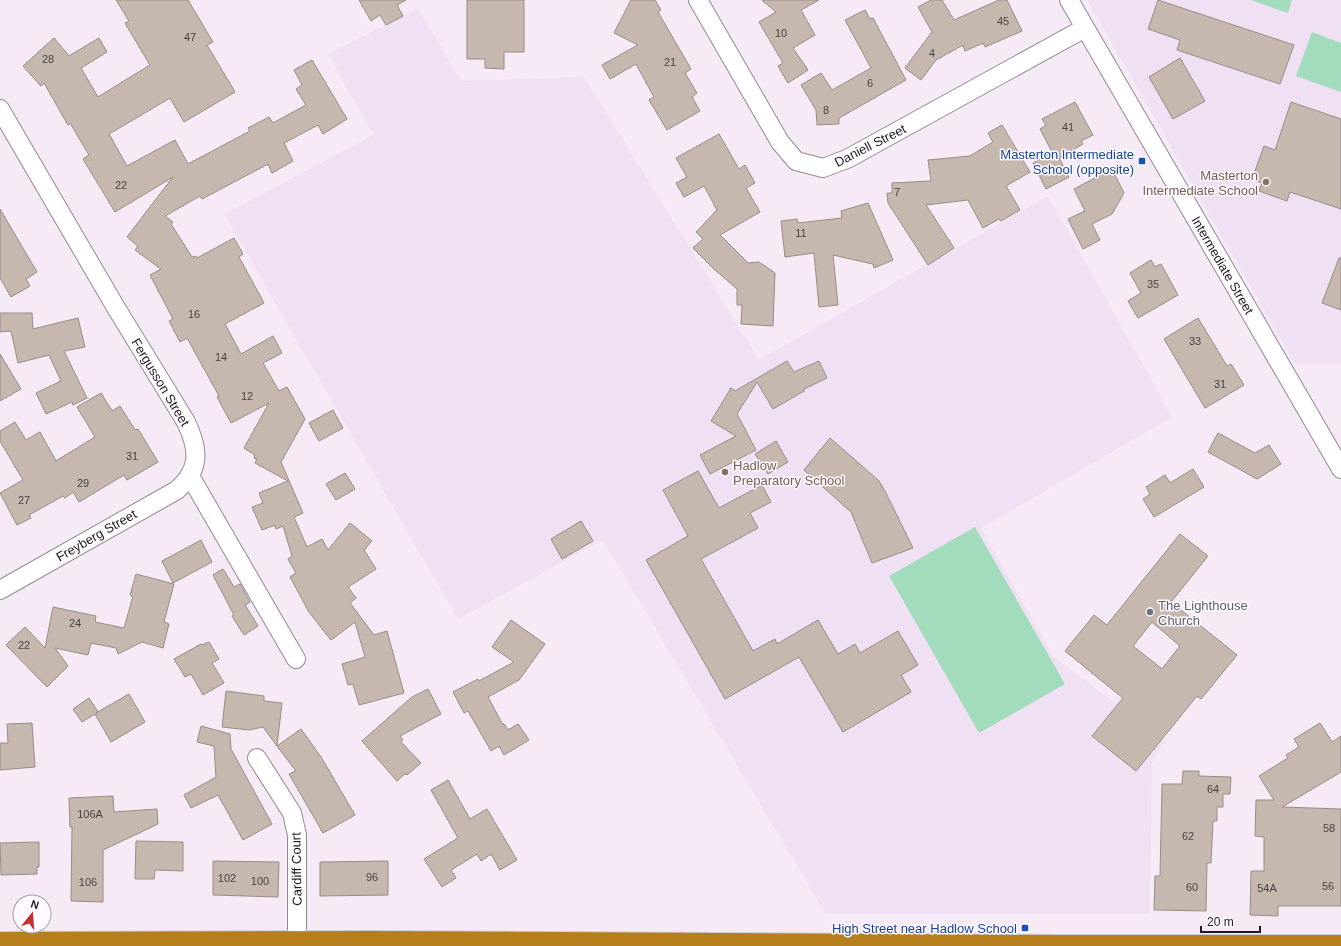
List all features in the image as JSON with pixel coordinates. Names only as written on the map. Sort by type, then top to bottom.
[{"type":"highway","points":[[0,944],[297,942],[1341,946]]},
{"type":"street","name":"Daniell Street","points":[[698,0],[780,142],[796,161],[823,168],[847,159],[1085,28]]},
{"type":"street","name":"Intermediate Street","points":[[1069,0],[1341,468]]},
{"type":"street","name":"Fergusson Street","points":[[0,109],[115,306],[186,422],[192,435],[196,451],[194,469],[190,476]]},
{"type":"street","name":"Freyberg Street","points":[[0,590],[177,490],[190,476]]},
{"type":"street","points":[[190,476],[296,659]]},
{"type":"street","name":"Cardiff Court","points":[[257,758],[292,814],[297,835],[297,942]]},
{"type":"shaded area","name":"Masterton Intermediate School","points":[[1087,0],[1341,0],[1341,364],[1295,364]]},
{"type":"shaded area","name":"Hadlow Preparatory School","points":[[418,8],[461,81],[584,77],[759,360],[1048,196],[1172,417],[981,528],[1054,657],[1165,741],[1152,763],[1150,914],[826,914],[603,540],[458,619],[224,214],[374,135],[328,54]]},
{"type":"green space","points":[[1251,0],[1292,0],[1288,13]]},
{"type":"green space","points":[[1312,32],[1341,43],[1341,92],[1296,76]]},
{"type":"green space","points":[[975,527],[1065,684],[979,733],[889,576]]},
{"type":"building","points":[[116,0],[188,0],[213,42],[207,45],[235,92],[184,122],[170,98],[109,134],[127,166],[175,140],[188,164],[250,131],[248,128],[269,117],[273,123],[306,105],[296,89],[302,85],[294,70],[312,60],[347,119],[323,134],[318,125],[284,143],[293,161],[272,173],[268,164],[202,199],[200,196],[165,216],[173,222],[171,224],[192,257],[196,256],[197,258],[234,238],[243,254],[239,257],[264,303],[225,324],[241,354],[273,336],[282,353],[263,363],[279,391],[287,387],[305,419],[281,462],[303,513],[294,517],[307,547],[322,539],[328,550],[350,523],[372,541],[364,550],[376,569],[348,587],[356,598],[350,603],[374,635],[387,631],[404,693],[359,705],[353,684],[348,685],[342,664],[365,657],[355,622],[331,640],[309,612],[290,577],[296,573],[288,559],[292,556],[283,526],[276,529],[275,525],[262,530],[252,507],[263,503],[259,493],[288,481],[255,463],[257,459],[254,458],[255,455],[244,448],[269,403],[231,423],[217,397],[219,396],[187,338],[180,342],[169,321],[173,319],[150,275],[161,269],[135,250],[138,246],[127,237],[173,177],[115,212],[83,159],[89,155],[70,123],[68,125],[44,83],[41,86],[23,66],[54,38],[69,56],[99,38],[107,52],[81,68],[98,97],[150,65],[125,23],[129,21]]},
{"type":"building","points":[[359,0],[406,0],[397,5],[403,16],[386,25],[380,15],[371,21]]},
{"type":"building","points":[[467,0],[524,0],[524,52],[504,52],[504,69],[485,68],[485,59],[467,59]]},
{"type":"building","points":[[631,0],[655,0],[661,10],[658,12],[691,69],[685,73],[697,93],[692,97],[700,111],[667,130],[649,100],[654,97],[636,64],[610,79],[602,65],[638,45],[614,33]]},
{"type":"building","points":[[762,0],[819,0],[801,10],[815,35],[793,48],[808,70],[788,83],[778,66],[783,63],[759,22],[776,12]]},
{"type":"building","points":[[931,0],[942,0],[954,20],[999,0],[1007,0],[1022,31],[985,47],[983,43],[965,51],[963,45],[936,60],[921,80],[905,68],[932,32],[918,7]]},
{"type":"building","points":[[1158,0],[1294,45],[1280,84],[1177,50],[1180,40],[1148,29]]},
{"type":"building","points":[[865,10],[870,19],[873,18],[906,80],[839,118],[839,124],[817,125],[816,110],[801,85],[821,73],[832,90],[871,68],[845,20]]},
{"type":"building","points":[[1180,58],[1205,101],[1173,119],[1149,77]]},
{"type":"building","points":[[1075,102],[1093,135],[1081,141],[1083,144],[1059,158],[1069,177],[1046,189],[1033,163],[1052,152],[1040,129],[1046,125],[1042,119]]},
{"type":"building","points":[[1291,102],[1341,119],[1341,209],[1290,192],[1287,201],[1259,191],[1262,183],[1252,179],[1264,146],[1275,150]]},
{"type":"building","points":[[1002,125],[1030,172],[1006,186],[1020,210],[1001,221],[999,219],[983,228],[968,200],[926,205],[954,248],[928,265],[888,203],[887,193],[892,193],[892,183],[931,181],[928,160],[970,156],[993,142],[988,133]]},
{"type":"building","points":[[719,134],[739,169],[745,165],[755,183],[746,188],[760,212],[720,235],[748,263],[759,262],[775,273],[773,326],[741,324],[742,305],[737,305],[737,289],[693,248],[703,239],[696,232],[717,210],[704,186],[684,197],[676,183],[687,177],[676,158]]},
{"type":"building","points":[[1112,169],[1124,193],[1112,214],[1092,224],[1100,240],[1083,249],[1068,219],[1085,211],[1074,189]]},
{"type":"building","points":[[868,203],[893,260],[874,268],[873,264],[833,255],[838,305],[819,307],[814,253],[785,257],[781,221],[797,219],[798,223],[842,218],[841,211]]},
{"type":"building","points":[[0,209],[37,272],[26,279],[30,286],[11,297],[0,278]]},
{"type":"building","points":[[1339,258],[1341,258],[1341,310],[1322,303]]},
{"type":"building","points":[[1151,260],[1155,267],[1161,264],[1178,295],[1138,318],[1128,301],[1141,293],[1130,273]]},
{"type":"building","points":[[0,313],[32,313],[33,329],[78,318],[85,347],[64,351],[87,398],[73,405],[72,402],[46,414],[36,393],[61,381],[49,355],[18,363],[11,331],[0,332]]},
{"type":"building","points":[[1198,318],[1227,366],[1231,364],[1244,385],[1205,408],[1164,339]]},
{"type":"building","points":[[0,354],[21,389],[0,401]]},
{"type":"building","points":[[787,361],[794,372],[819,361],[827,378],[804,389],[804,391],[773,409],[757,382],[737,414],[756,450],[710,474],[700,455],[736,436],[711,421],[731,388],[735,391]]},
{"type":"building","points":[[101,393],[112,411],[120,406],[135,430],[138,429],[158,462],[127,480],[124,475],[79,502],[73,492],[65,498],[63,496],[29,515],[31,518],[17,525],[0,493],[23,480],[0,441],[0,431],[15,422],[26,440],[40,432],[56,461],[95,437],[77,407]]},
{"type":"building","points":[[333,410],[343,428],[319,441],[309,423]]},
{"type":"building","points":[[1218,433],[1255,453],[1269,445],[1281,464],[1257,479],[1208,452]]},
{"type":"building","points":[[830,438],[879,481],[913,548],[872,563],[851,512],[804,470]]},
{"type":"building","points":[[776,441],[788,462],[768,474],[755,454]]},
{"type":"building","points":[[1193,469],[1204,487],[1154,517],[1143,499],[1150,494],[1146,487],[1165,475],[1170,483]]},
{"type":"building","points":[[698,471],[719,508],[762,485],[771,502],[750,513],[758,528],[701,559],[753,651],[775,639],[777,644],[818,620],[838,654],[855,644],[860,653],[898,631],[918,665],[901,675],[911,692],[843,732],[799,657],[725,699],[646,560],[688,536],[663,490]]},
{"type":"building","points":[[345,473],[355,489],[336,500],[326,484]]},
{"type":"building","points":[[581,521],[593,541],[562,559],[551,539]]},
{"type":"building","points":[[1180,534],[1208,556],[1171,602],[1237,655],[1201,699],[1197,696],[1136,771],[1092,736],[1123,698],[1065,651],[1094,615],[1107,625]],"holes":[[[1152,622],[1180,646],[1162,669],[1133,646]]]},
{"type":"building","points":[[201,540],[212,562],[173,583],[162,561]]},
{"type":"building","points":[[223,569],[234,587],[240,584],[250,602],[245,605],[258,626],[244,635],[232,616],[234,615],[213,575]]},
{"type":"building","points":[[136,574],[174,584],[164,622],[169,624],[163,648],[142,642],[118,654],[116,648],[91,643],[88,655],[55,648],[68,666],[47,687],[6,645],[25,627],[45,648],[53,607],[96,616],[95,622],[124,628],[133,596],[130,595]]},
{"type":"building","points":[[511,620],[545,644],[519,680],[488,697],[503,725],[504,724],[508,730],[518,724],[529,740],[504,755],[499,746],[491,751],[468,711],[464,713],[453,692],[478,679],[479,681],[514,662],[492,647]]},
{"type":"building","points":[[209,642],[219,659],[212,663],[224,683],[203,695],[191,674],[185,677],[174,659],[201,644],[202,645]]},
{"type":"building","points":[[428,689],[441,714],[400,736],[403,740],[401,742],[421,763],[397,781],[362,741],[412,697]]},
{"type":"building","points":[[226,691],[264,696],[264,701],[282,703],[277,746],[263,727],[249,730],[222,727]]},
{"type":"building","points":[[129,694],[145,722],[111,742],[95,714],[82,722],[73,709],[89,698],[98,712]]},
{"type":"building","points":[[32,723],[35,767],[0,770],[0,743],[8,743],[7,724]]},
{"type":"building","points":[[1320,723],[1332,742],[1341,736],[1341,772],[1282,807],[1341,809],[1341,906],[1278,906],[1278,916],[1250,915],[1251,871],[1264,871],[1264,837],[1255,836],[1256,800],[1274,800],[1259,776],[1288,758],[1286,755],[1299,747],[1294,739]]},
{"type":"building","points":[[201,726],[230,734],[231,749],[272,824],[243,840],[218,795],[191,808],[184,795],[216,777],[214,746],[197,742]]},
{"type":"building","points":[[301,729],[321,757],[355,815],[323,833],[289,774],[296,771],[277,746]]},
{"type":"building","points":[[1183,771],[1199,771],[1199,776],[1231,777],[1230,794],[1223,794],[1223,807],[1217,807],[1217,821],[1213,821],[1211,863],[1207,863],[1206,911],[1154,910],[1155,876],[1160,876],[1162,784],[1182,784]]},
{"type":"building","points":[[448,780],[470,819],[487,809],[517,860],[500,870],[491,854],[481,861],[477,854],[451,870],[456,878],[442,887],[424,859],[458,838],[431,790]]},
{"type":"building","points":[[113,796],[114,812],[157,809],[158,824],[103,850],[103,902],[71,901],[72,827],[70,827],[69,798]]},
{"type":"building","points":[[136,841],[183,842],[183,871],[155,870],[154,879],[135,879]]},
{"type":"building","points":[[39,842],[39,867],[37,867],[37,874],[1,875],[0,843]]},
{"type":"building","points":[[213,861],[279,862],[278,897],[213,895]]},
{"type":"building","points":[[388,861],[388,895],[320,896],[320,862]]},
{"type":"place","name":"Masterton Intermediate School (opposite)","points":[[1142,161]]},
{"type":"place","name":"Masterton Intermediate School","points":[[1266,182]]},
{"type":"place","name":"Hadlow Preparatory School","points":[[725,472]]},
{"type":"place","name":"The Lighthouse Church","points":[[1150,612]]},
{"type":"place","name":"High Street near Hadlow School","points":[[1025,928]]}]
